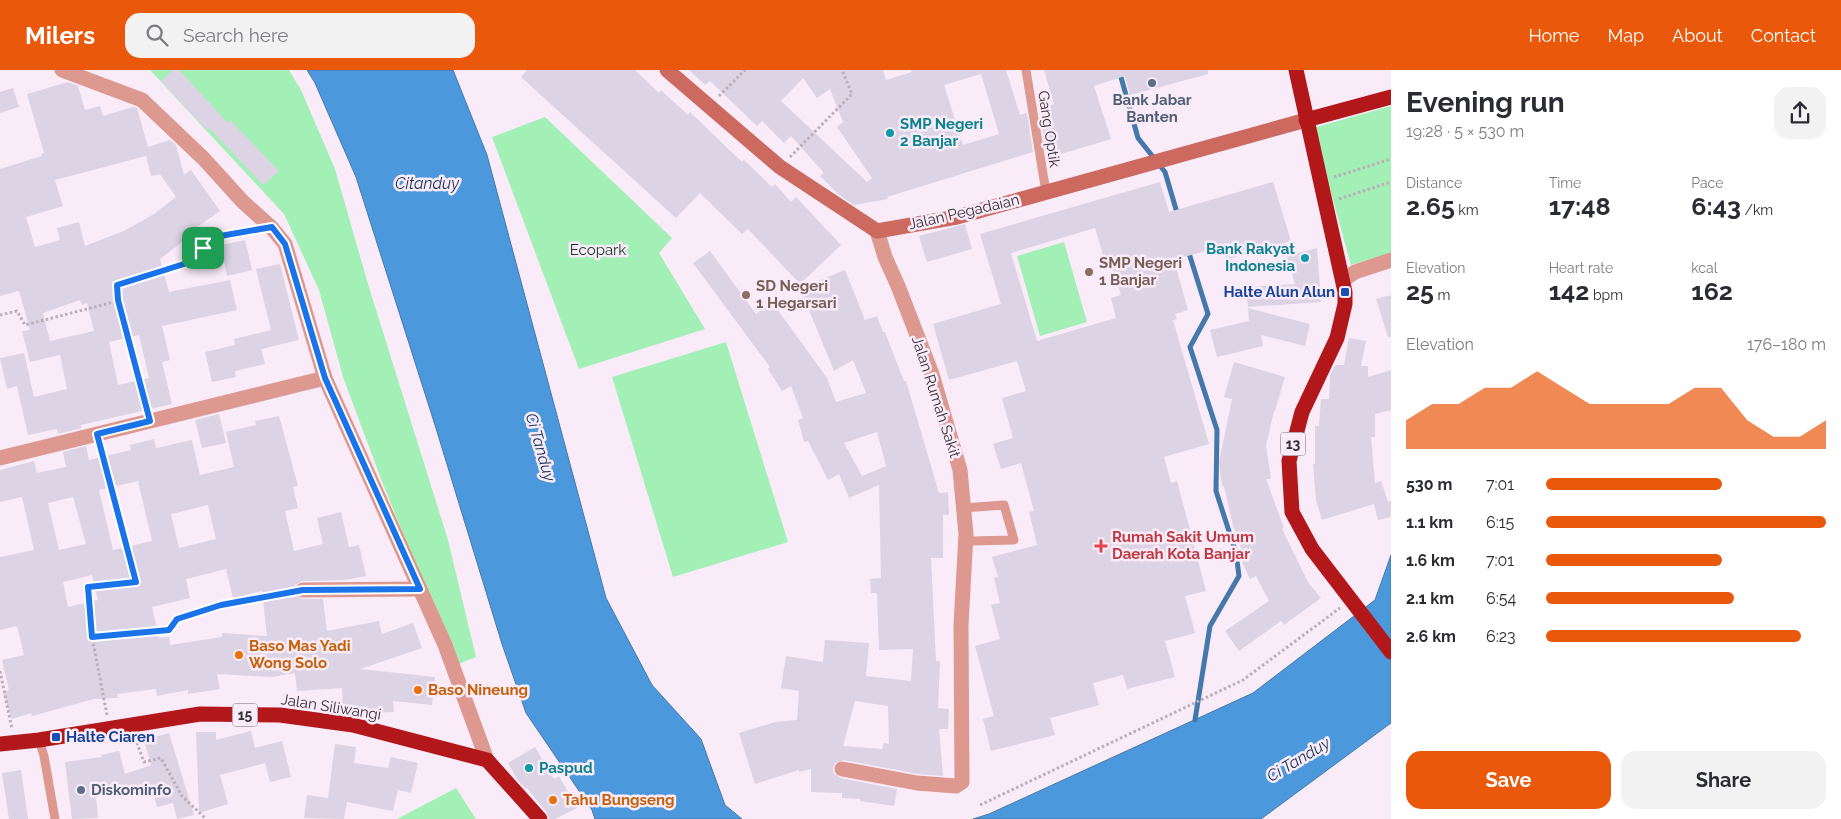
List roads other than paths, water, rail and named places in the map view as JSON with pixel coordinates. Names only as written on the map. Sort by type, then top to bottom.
[{"type":"highway","name":"13","points":[[1296,70],[1324,204],[1346,274],[1344,304],[1337,338],[1302,412],[1289,461],[1292,512],[1312,549],[1391,652]]},
{"type":"highway","points":[[1306,120],[1391,97]]},
{"type":"highway","name":"Jalan Siliwangi","points":[[7,743],[39,740],[200,714],[280,715],[353,725],[486,760]]},
{"type":"highway","points":[[486,760],[540,819]]},
{"type":"street","points":[[62,70],[142,100],[204,159],[243,202],[272,227],[285,244],[325,378],[445,645],[486,760]]},
{"type":"street","points":[[667,70],[780,167],[877,231]]},
{"type":"street","name":"Jalan Pegadaian","points":[[877,231],[957,216],[1306,120]]},
{"type":"street","name":"Jalan Rumah Sakit","points":[[842,769],[917,783],[956,786],[962,782],[961,625],[966,569],[966,543],[960,470],[932,374],[885,257],[877,231]]},
{"type":"street","points":[[1346,274],[1391,260]]},
{"type":"street","points":[[0,458],[325,378]]},
{"type":"street","points":[[303,590],[420,589]]},
{"type":"lane","name":"Gang Optik","points":[[1026,70],[1046,192]]},
{"type":"lane","points":[[963,508],[1004,505],[1014,540],[971,541],[966,543]]},
{"type":"lane","points":[[39,740],[44,756],[55,819]]},
{"type":"water","name":"Citanduy","points":[[307,70],[453,70],[487,155],[606,598],[652,685],[701,739],[725,805],[742,819],[595,819],[592,810],[526,713],[502,644],[356,177],[315,83]]},
{"type":"water","name":"Ci Tanduy","points":[[1391,555],[1391,723],[1261,819],[973,819],[989,814],[1253,693],[1375,600]]},
{"type":"waterway","points":[[1119,70],[1138,138],[1165,172],[1178,216]]},
{"type":"waterway","points":[[1188,250],[1208,314],[1190,347],[1217,430],[1216,491],[1236,553],[1239,576],[1210,626],[1195,720]]},
{"type":"place","name":"Bank Jabar Banten","points":[[1152,83]]},
{"type":"place","name":"SMP Negeri 2 Banjar","points":[[890,133]]},
{"type":"place","name":"Bank Rakyat Indonesia","points":[[1305,258]]},
{"type":"place","name":"SMP Negeri 1 Banjar","points":[[1089,272]]},
{"type":"place","name":"Halte Alun Alun","points":[[1345,292]]},
{"type":"place","name":"SD Negeri 1 Hegarsari","points":[[746,295]]},
{"type":"place","name":"Rumah Sakit Umum Daerah Kota Banjar","points":[[1101,546]]},
{"type":"place","name":"Baso Mas Yadi Wong Solo","points":[[239,655]]},
{"type":"place","name":"Baso Nineung","points":[[418,690]]},
{"type":"place","name":"Halte Ciaren","points":[[56,737]]},
{"type":"place","name":"Paspud","points":[[529,768]]},
{"type":"place","name":"Diskominfo","points":[[81,790]]},
{"type":"place","name":"Tahu Bungseng","points":[[553,800]]},
{"type":"park label","name":"Ecopark","points":[[598,250]]}]
